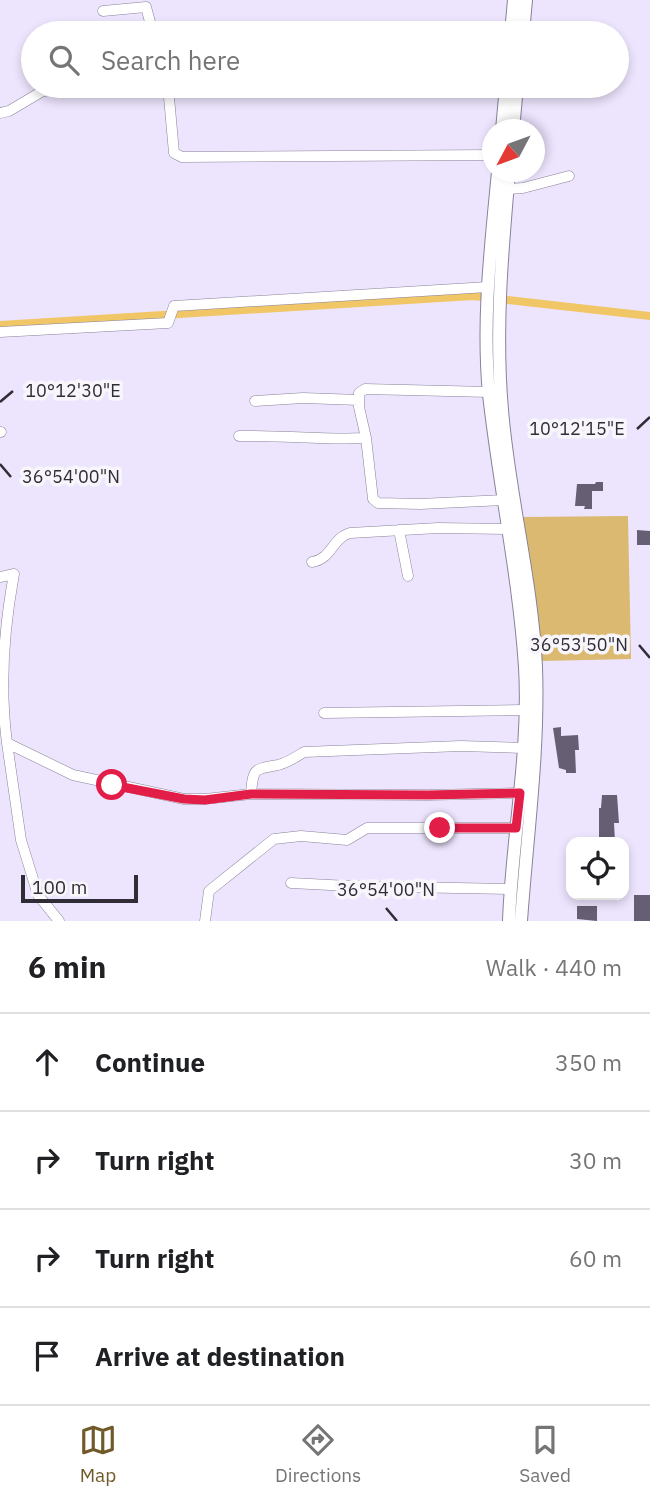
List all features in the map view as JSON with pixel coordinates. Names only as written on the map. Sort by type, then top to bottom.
[{"type":"street","points":[[512,21],[514,0]]},
{"type":"street","points":[[524,21],[526,0]]},
{"type":"street","points":[[103,11],[148,4]]},
{"type":"street","points":[[0,113],[9,111],[30,98]]},
{"type":"street","points":[[169,98],[174,153],[182,157],[482,155]]},
{"type":"street","points":[[503,119],[505,98]]},
{"type":"street","points":[[514,119],[516,98]]},
{"type":"street","points":[[508,189],[523,188],[569,176]]},
{"type":"street","points":[[497,182],[488,287],[489,392],[524,665],[526,710],[509,921]]},
{"type":"street","points":[[508,182],[499,287],[499,372],[502,414],[530,603],[536,687],[536,750],[520,921]]},
{"type":"street","points":[[0,332],[168,323],[174,306],[488,287]]},
{"type":"street","points":[[489,392],[365,389],[359,393],[359,400],[373,499],[378,503],[504,500]]},
{"type":"street","points":[[254,401],[303,398],[359,400]]},
{"type":"street","points":[[239,436],[290,435],[335,440],[366,438]]},
{"type":"street","points":[[312,562],[324,559],[344,535],[438,528],[507,529]]},
{"type":"street","points":[[399,530],[408,576]]},
{"type":"street","points":[[0,577],[14,574],[4,630],[1,700],[21,840],[38,895],[58,921]]},
{"type":"street","points":[[324,713],[526,710]]},
{"type":"street","points":[[7,743],[73,775],[184,799],[205,800],[251,794],[520,793]]},
{"type":"street","points":[[251,794],[254,772],[258,768],[286,762],[304,752],[461,746],[525,748]]},
{"type":"street","points":[[205,921],[209,891],[274,839],[301,836],[347,840],[367,828],[516,828]]},
{"type":"street","points":[[291,883],[510,889]]},
{"type":"shaded area","points":[[628,516],[631,659],[541,661],[522,517]]},
{"type":"building","points":[[603,482],[603,491],[592,491],[592,509],[575,506],[577,484]]},
{"type":"building","points":[[637,530],[650,531],[650,545],[637,545]]},
{"type":"building","points":[[561,727],[561,736],[578,735],[579,750],[575,750],[576,773],[566,773],[566,770],[559,768],[553,728]]},
{"type":"building","points":[[602,795],[617,795],[619,823],[614,823],[615,837],[599,837]]},
{"type":"building","points":[[634,895],[650,895],[650,921],[634,921]]},
{"type":"building","points":[[577,906],[597,906],[597,921],[577,919]]},
{"type":"waterway","points":[[0,325],[473,296],[650,316]]},
{"type":"route","points":[[112,785],[184,799],[205,800],[251,794],[520,793],[516,828],[440,828]]}]
